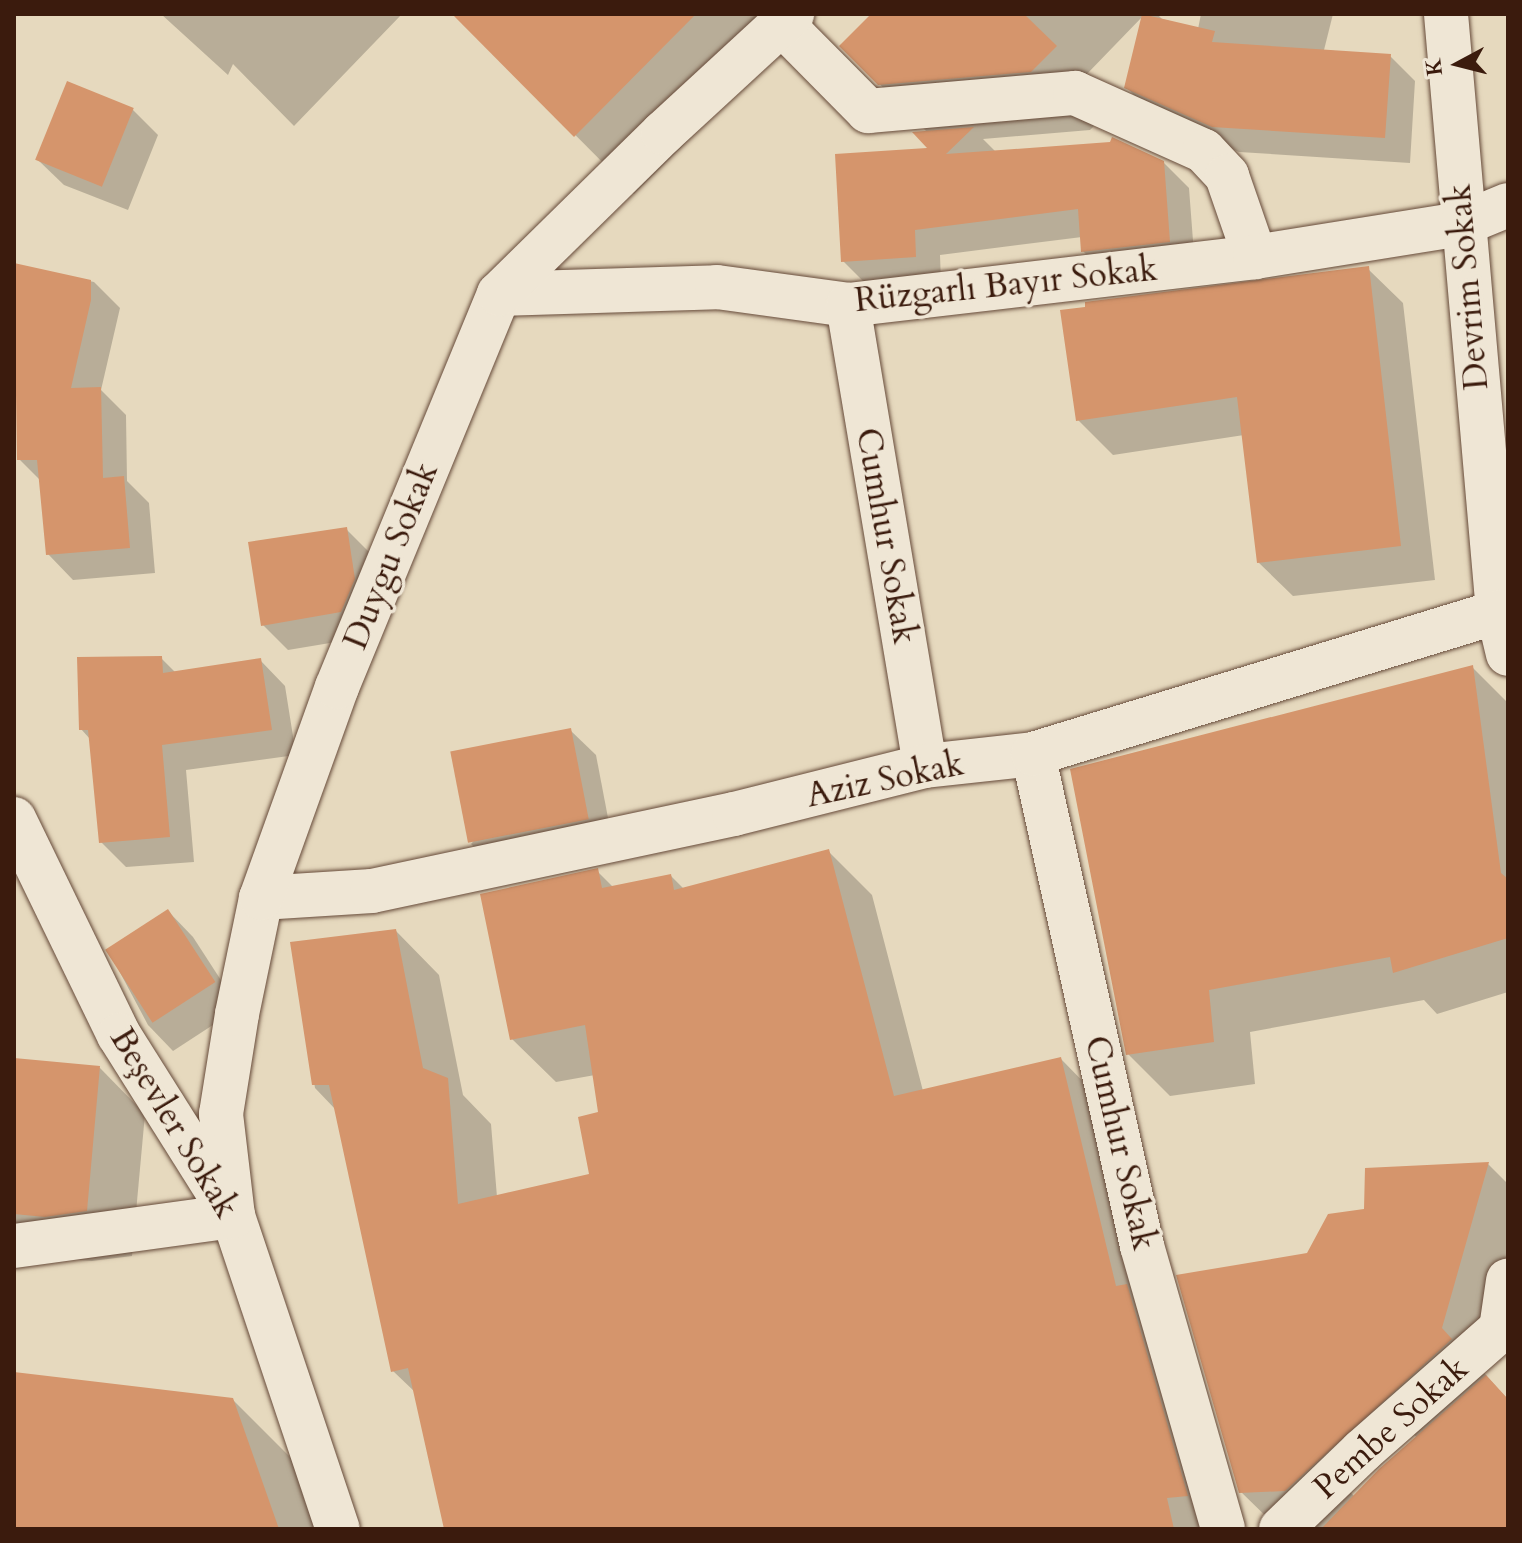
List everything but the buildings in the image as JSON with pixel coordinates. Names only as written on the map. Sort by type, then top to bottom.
[{"type":"street","name":"Devrim Sokak","points":[[1446,14],[1498,612],[1508,654]]},
{"type":"street","points":[[786,19],[868,111],[1075,93],[1204,151],[1227,176],[1255,257]]},
{"type":"street","name":"Duygu Sokak","points":[[233,1216],[221,1114],[237,1014],[261,898],[337,687],[499,294],[663,133],[786,19]]},
{"type":"street","name":"Rüzgarlı Bayır Sokak","points":[[499,294],[717,287],[848,305],[1255,257],[1462,224],[1508,205]]},
{"type":"street","name":"Cumhur Sokak","points":[[848,305],[925,766]]},
{"type":"street","name":"Aziz Sokak","points":[[261,898],[372,891],[734,814],[925,766],[1033,754],[1498,612]]},
{"type":"street","name":"Cumhur Sokak","points":[[1033,754],[1142,1246],[1223,1529]]},
{"type":"street","name":"Beşevler Sokak","points":[[14,819],[119,1035],[233,1216],[338,1529]]},
{"type":"street","points":[[14,1246],[233,1216]]},
{"type":"street","name":"Pembe Sokak","points":[[1281,1529],[1362,1451],[1504,1334],[1508,1281]]}]
